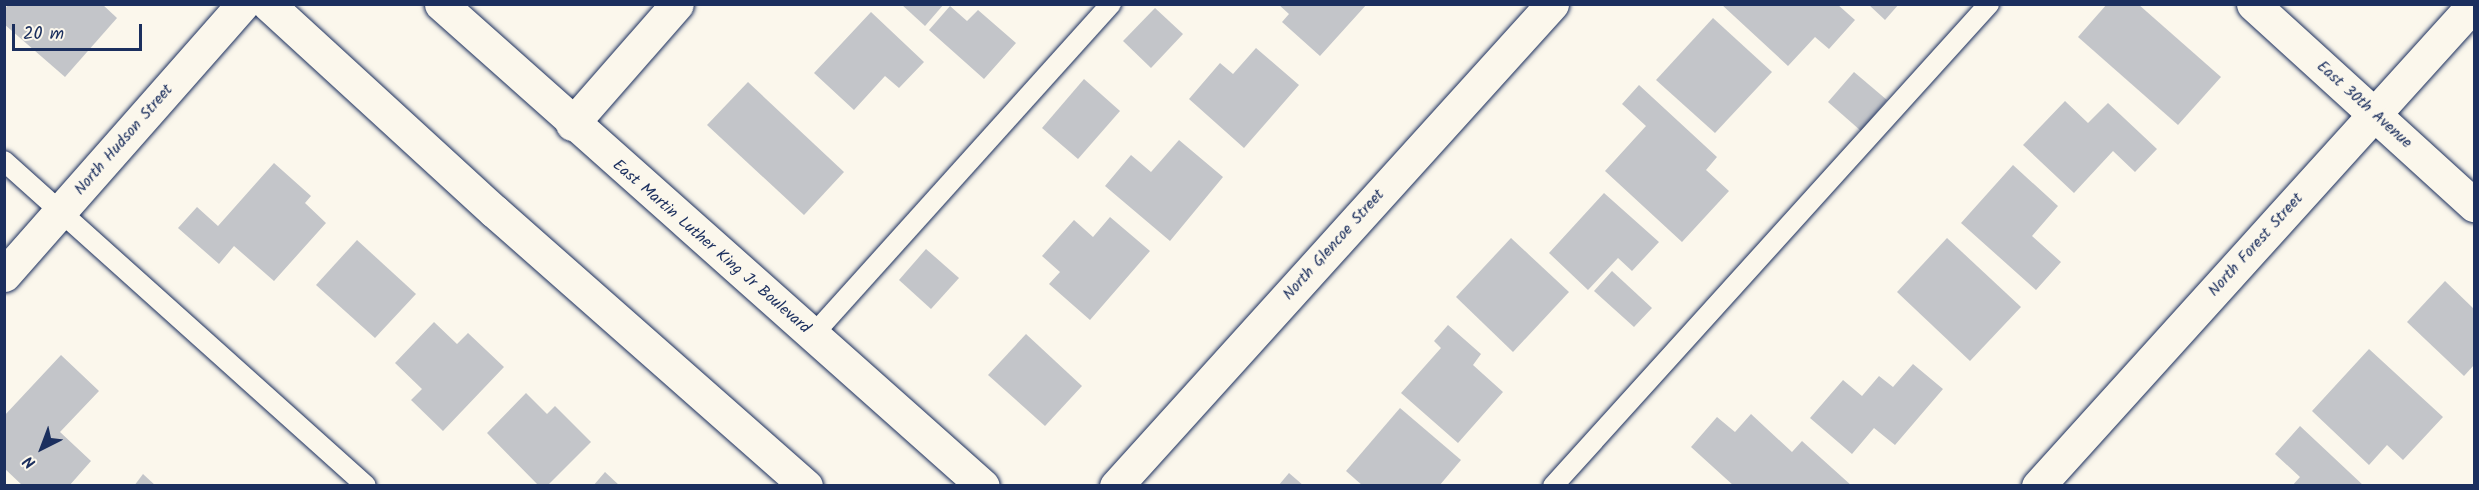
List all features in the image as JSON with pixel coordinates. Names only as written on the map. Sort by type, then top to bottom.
[{"type":"street","name":"North Hudson Street","points":[[4,274],[243,4]]},
{"type":"street","points":[[268,4],[494,211],[806,486]]},
{"type":"street","name":"East Martin Luther King Jr Boulevard","points":[[441,4],[572,124],[983,486]]},
{"type":"street","points":[[572,124],[677,4]]},
{"type":"street","name":"North Glencoe Street","points":[[1116,486],[1552,4]]},
{"type":"street","name":"East 30th Avenue","points":[[2253,4],[2475,205]]},
{"type":"street","name":"North Forest Street","points":[[2038,486],[2474,4]]},
{"type":"lane","points":[[812,336],[1111,4]]},
{"type":"lane","points":[[1553,486],[1989,4]]},
{"type":"lane","points":[[4,160],[366,486]]},
{"type":"building","points":[[9,4],[102,4],[117,18],[65,77],[4,24],[4,10]]},
{"type":"building","points":[[901,4],[944,4],[925,26]]},
{"type":"building","points":[[1278,4],[1367,4],[1320,56],[1282,22],[1289,14]]},
{"type":"building","points":[[1721,4],[1837,4],[1855,20],[1829,49],[1815,37],[1788,66]]},
{"type":"building","points":[[1868,4],[1899,4],[1885,20]]},
{"type":"building","points":[[2107,4],[2138,4],[2221,77],[2178,125],[2078,37]]},
{"type":"building","points":[[950,6],[967,21],[978,10],[1016,43],[984,79],[929,30]]},
{"type":"building","points":[[1155,8],[1183,34],[1151,68],[1123,41]]},
{"type":"building","points":[[871,12],[924,62],[899,88],[885,76],[854,110],[814,73]]},
{"type":"building","points":[[1713,18],[1772,72],[1715,133],[1656,80]]},
{"type":"building","points":[[1256,48],[1299,85],[1244,148],[1189,99],[1220,63],[1233,74]]},
{"type":"building","points":[[1854,72],[1887,100],[1861,131],[1828,102]]},
{"type":"building","points":[[1084,79],[1120,111],[1078,159],[1042,128]]},
{"type":"building","points":[[748,82],[844,172],[804,215],[707,125]]},
{"type":"building","points":[[1639,85],[1717,157],[1706,170],[1729,191],[1682,242],[1605,171],[1646,126],[1622,104]]},
{"type":"building","points":[[2065,101],[2088,123],[2108,103],[2157,149],[2135,172],[2113,151],[2074,193],[2023,145]]},
{"type":"building","points":[[1179,140],[1223,177],[1170,241],[1105,186],[1131,155],[1151,172]]},
{"type":"building","points":[[274,163],[311,196],[305,203],[326,223],[274,281],[234,246],[219,264],[178,228],[197,207],[218,226]]},
{"type":"building","points":[[2013,165],[2058,206],[2032,236],[2061,262],[2036,290],[1961,223]]},
{"type":"building","points":[[1604,193],[1659,242],[1632,271],[1618,258],[1588,290],[1549,253]]},
{"type":"building","points":[[1110,217],[1150,251],[1090,320],[1049,284],[1060,272],[1042,256],[1074,220],[1093,237]]},
{"type":"building","points":[[1511,238],[1569,292],[1513,352],[1456,297]]},
{"type":"building","points":[[1947,238],[2021,307],[1970,361],[1897,292]]},
{"type":"building","points":[[357,240],[416,294],[375,338],[316,285]]},
{"type":"building","points":[[926,249],[959,278],[931,309],[899,280]]},
{"type":"building","points":[[1612,271],[1652,308],[1634,327],[1594,291]]},
{"type":"building","points":[[2445,281],[2474,309],[2474,365],[2464,376],[2407,322]]},
{"type":"building","points":[[434,322],[457,344],[468,333],[504,367],[443,431],[411,400],[422,389],[395,363]]},
{"type":"building","points":[[1448,325],[1481,354],[1473,365],[1503,392],[1458,443],[1401,393],[1441,348],[1434,341]]},
{"type":"building","points":[[1026,334],[1082,386],[1045,426],[988,375]]},
{"type":"building","points":[[2369,349],[2443,417],[2403,460],[2387,445],[2369,465],[2312,411]]},
{"type":"building","points":[[61,355],[99,391],[60,432],[91,461],[69,486],[23,486],[4,468],[4,416]]},
{"type":"building","points":[[1913,364],[1943,389],[1895,445],[1874,428],[1852,454],[1810,418],[1843,380],[1862,396],[1879,376],[1893,387]]},
{"type":"building","points":[[526,393],[547,414],[555,406],[591,442],[547,486],[539,486],[487,433]]},
{"type":"building","points":[[1400,408],[1461,460],[1439,486],[1363,486],[1346,471]]},
{"type":"building","points":[[1751,414],[1792,452],[1802,441],[1852,486],[1734,486],[1691,447],[1717,417],[1735,432]]},
{"type":"building","points":[[2300,426],[2364,486],[2292,486],[2300,477],[2275,454]]},
{"type":"building","points":[[605,472],[620,486],[593,486]]},
{"type":"building","points":[[1289,473],[1304,486],[1278,486]]},
{"type":"building","points":[[143,474],[156,486],[134,486]]}]
